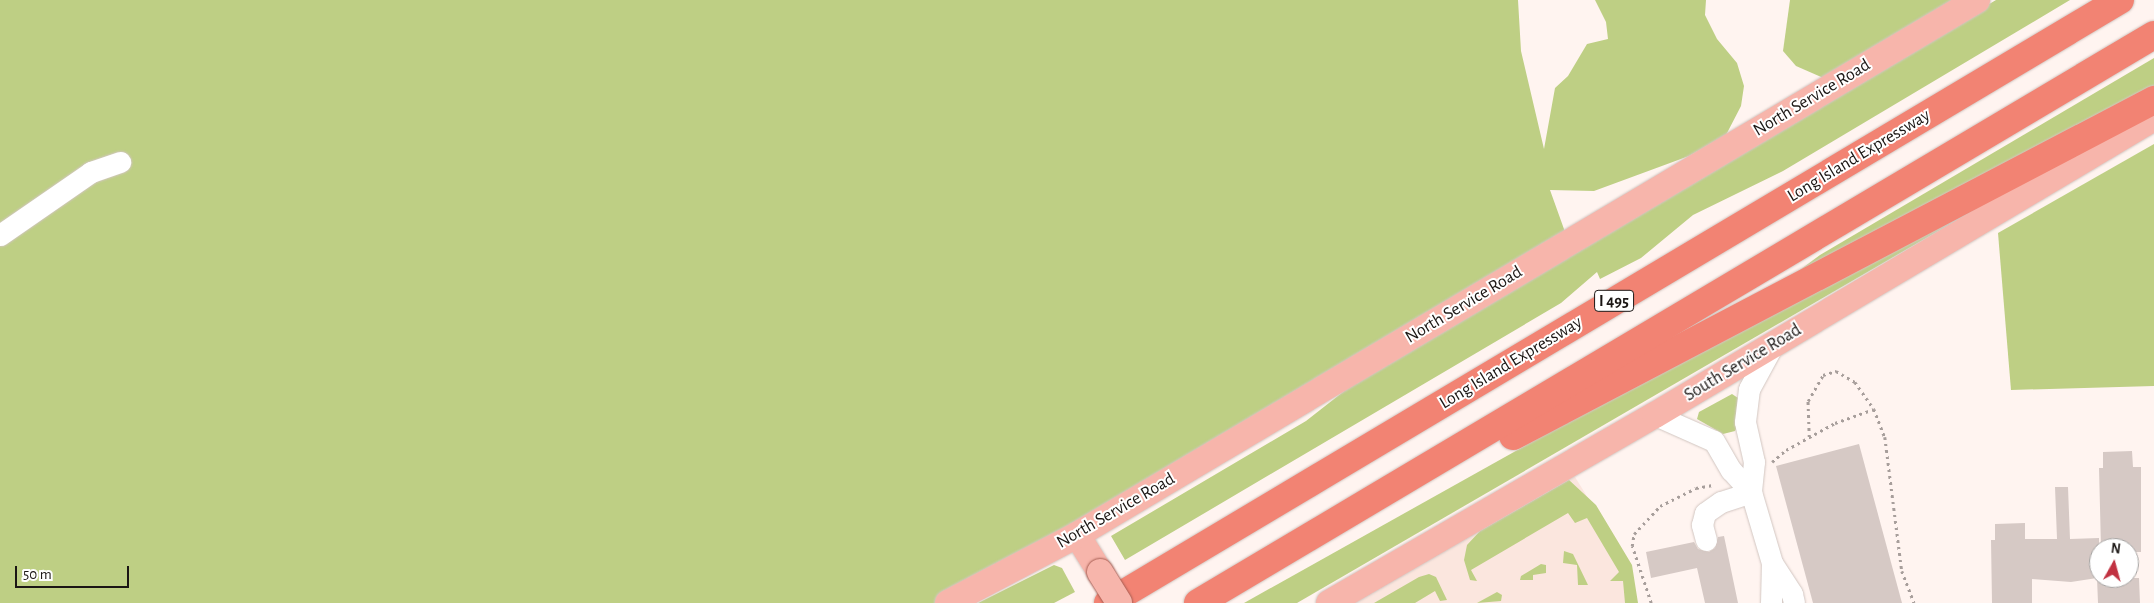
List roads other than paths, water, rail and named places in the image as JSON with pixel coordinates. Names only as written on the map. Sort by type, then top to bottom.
[{"type":"highway","name":"Long Island Expressway","points":[[1108,603],[2120,0]]},
{"type":"highway","name":"I 495","points":[[1198,603],[2154,35]]},
{"type":"highway","points":[[1447,456],[1510,437],[2154,100]]},
{"type":"main road","name":"North Service Road","points":[[948,603],[1077,535],[1977,0]]},
{"type":"main road","name":"South Service Road","points":[[1329,603],[1655,415],[2154,118]]},
{"type":"main road","points":[[1077,535],[1119,603]]},
{"type":"street","points":[[0,235],[91,172],[120,162]]},
{"type":"street","points":[[1773,345],[1749,389],[1745,422],[1747,441],[1754,462],[1751,492],[1772,564],[1792,594],[1794,603]]},
{"type":"street","points":[[1655,415],[1707,436],[1721,448],[1731,470],[1751,492]]},
{"type":"street","points":[[1721,448],[1747,441]]},
{"type":"street","points":[[1706,540],[1702,525],[1704,512],[1721,502],[1751,492]]},
{"type":"street","points":[[1771,603],[1772,564]]}]
